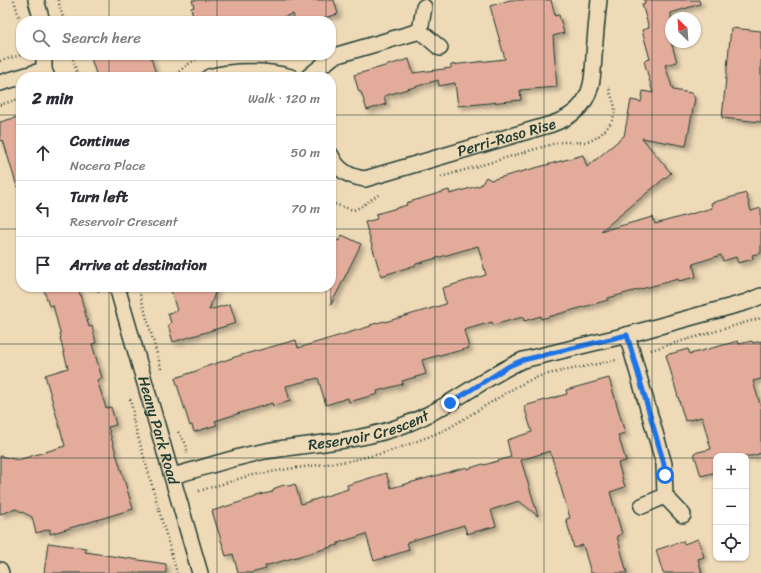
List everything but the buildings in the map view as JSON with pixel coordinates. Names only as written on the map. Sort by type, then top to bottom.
[{"type":"street","points":[[36,0],[41,16]]},
{"type":"street","name":"Perri-Raso Rise","points":[[336,165],[348,175],[365,179],[552,124],[568,117],[580,108],[590,91],[599,0]]},
{"type":"street","points":[[420,31],[424,6]]},
{"type":"street","points":[[420,31],[440,48]]},
{"type":"street","points":[[336,55],[420,31]]},
{"type":"street","points":[[44,60],[45,72]]},
{"type":"street","points":[[314,72],[329,60]]},
{"type":"street","points":[[0,83],[16,80]]},
{"type":"street","name":"Heany Park Road","points":[[118,292],[200,573]]},
{"type":"street","name":"Reservoir Crescent","points":[[172,476],[264,452],[299,446],[330,443],[382,432],[402,426],[435,411],[509,366],[523,360],[627,335],[747,302],[761,296]]},
{"type":"street","points":[[627,335],[664,464],[665,496],[683,514]]},
{"type":"street","points":[[642,506],[665,496]]},
{"type":"path","points":[[14,0],[19,16]]},
{"type":"path","points":[[58,0],[63,16]]},
{"type":"path","points":[[0,61],[16,56]]},
{"type":"path","points":[[73,60],[77,72]]},
{"type":"path","points":[[178,72],[187,64],[195,60]]},
{"type":"path","points":[[0,104],[16,99]]},
{"type":"path","points":[[651,350],[761,318]]},
{"type":"path","points":[[130,398],[133,419],[176,573]]},
{"type":"route","points":[[450,403],[509,366],[523,360],[538,355],[627,335],[664,464],[665,475]]}]
